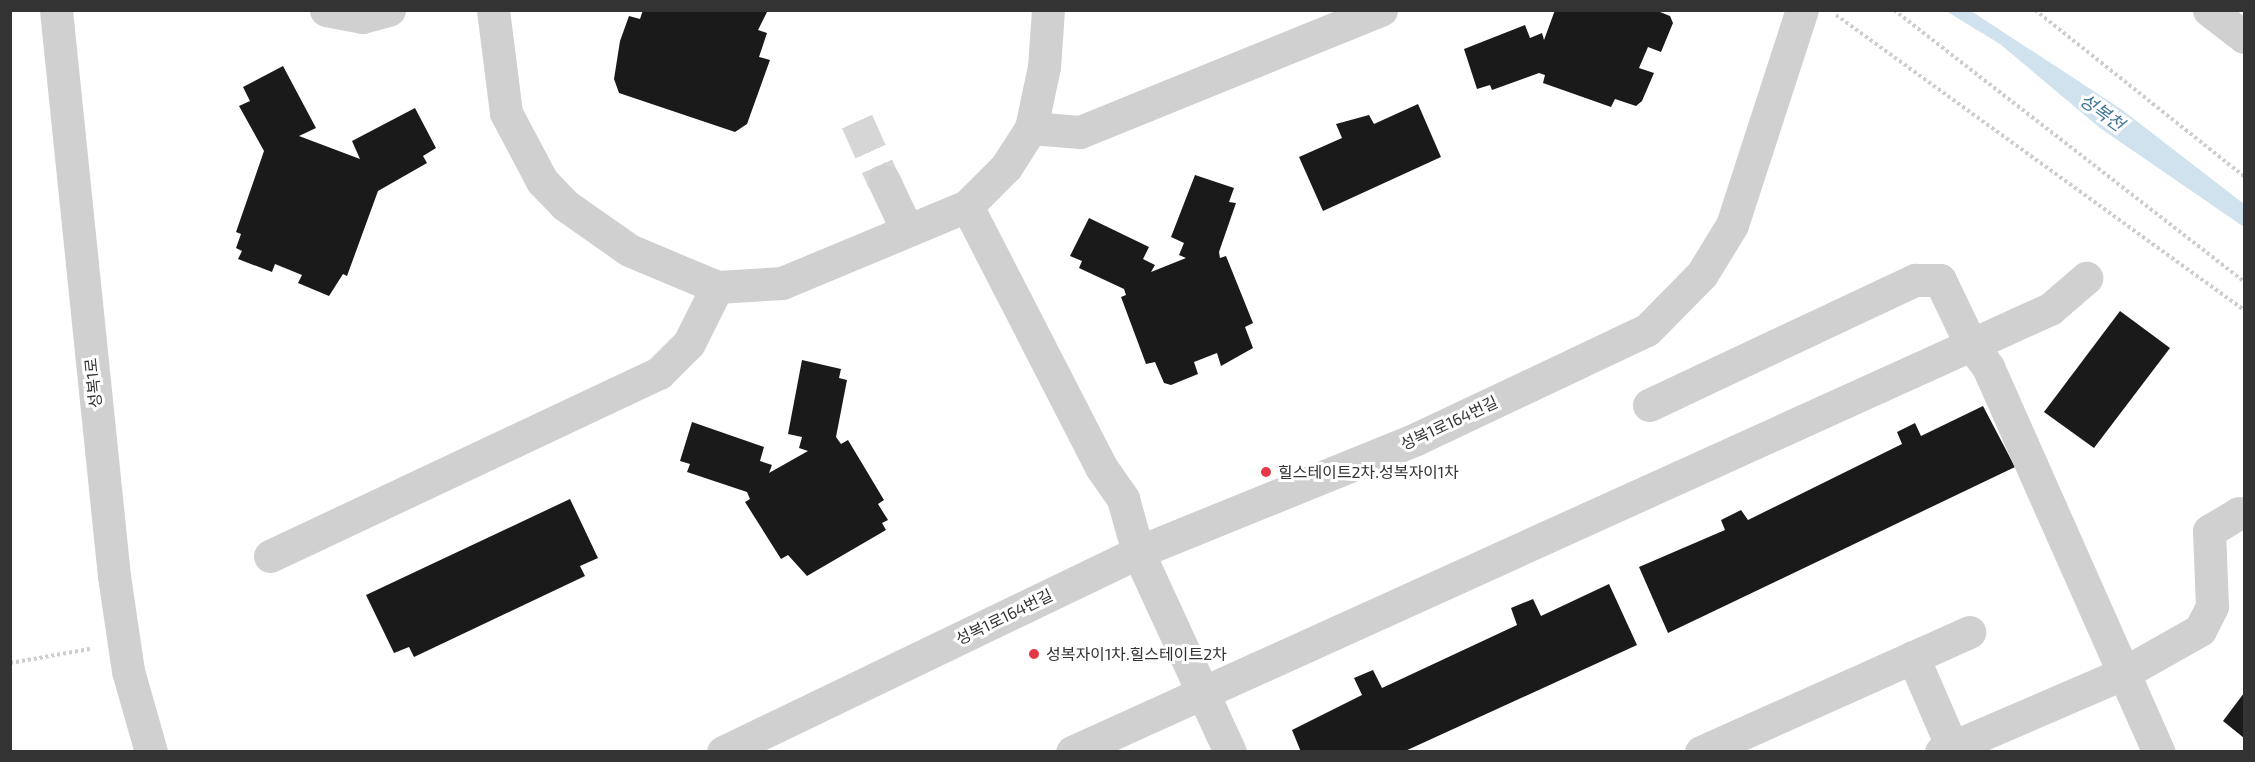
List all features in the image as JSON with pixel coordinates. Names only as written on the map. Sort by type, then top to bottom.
[{"type":"street","name":"성복1로","points":[[56,10],[122,644],[150,752]]},
{"type":"street","points":[[326,10],[362,17],[389,10]]},
{"type":"street","points":[[493,10],[506,113],[542,181],[566,205],[629,250],[717,287],[783,283],[967,206],[1006,167],[1031,128],[1044,67],[1048,10]]},
{"type":"street","points":[[1031,128],[1080,132],[1382,10]]},
{"type":"street","name":"성복1로164번길","points":[[723,752],[1138,552],[1416,439],[1647,330],[1701,274],[1732,225],[1802,10]]},
{"type":"street","points":[[2209,10],[2244,37]]},
{"type":"street","points":[[885,181],[907,230]]},
{"type":"street","points":[[967,206],[1101,466],[1123,499],[1138,552],[1230,752]]},
{"type":"street","points":[[1649,405],[1930,278],[1949,291],[1970,344],[1988,367],[2120,675],[2159,752]]},
{"type":"street","points":[[1072,752],[2050,309],[2086,278]]},
{"type":"street","points":[[270,556],[659,373],[689,343],[717,287]]},
{"type":"street","points":[[1913,657],[1946,749],[2120,675],[2200,630],[2212,606],[2209,531],[2240,513]]},
{"type":"street","points":[[1701,752],[1969,632]]},
{"type":"path","points":[[1829,10],[2244,310]]},
{"type":"path","points":[[1894,10],[2244,281]]},
{"type":"path","points":[[2035,10],[2244,176]]},
{"type":"path","points":[[10,663],[122,644]]},
{"type":"water","name":"성복천","points":[[1946,11],[1971,11],[2121,109],[2244,204],[2244,227],[2100,128],[2000,44]]},
{"type":"building","points":[[643,10],[768,10],[758,30],[767,33],[759,57],[770,60],[747,124],[735,132],[619,93],[614,79],[620,41],[629,16],[640,19]]},
{"type":"building","points":[[1555,10],[1655,10],[1670,16],[1673,23],[1661,52],[1648,47],[1639,68],[1654,73],[1642,101],[1636,106],[1615,99],[1611,107],[1543,83],[1545,75],[1539,73],[1492,90],[1490,85],[1477,89],[1464,49],[1525,25],[1530,38],[1542,33],[1544,40]]},
{"type":"building","points":[[283,66],[316,128],[299,136],[360,159],[352,141],[415,108],[436,148],[423,156],[427,163],[378,191],[347,276],[343,274],[329,296],[298,283],[302,275],[275,264],[272,272],[238,259],[242,251],[236,248],[241,234],[236,232],[264,151],[239,106],[250,101],[243,87]]},
{"type":"building","points":[[1418,104],[1441,157],[1323,211],[1299,157],[1342,138],[1336,124],[1369,115],[1374,124]]},
{"type":"building","points":[[1195,175],[1234,188],[1229,202],[1236,203],[1219,252],[1220,258],[1226,256],[1253,323],[1245,327],[1253,348],[1221,366],[1217,353],[1194,362],[1198,374],[1171,385],[1164,383],[1155,362],[1146,364],[1121,297],[1126,295],[1124,289],[1079,268],[1082,261],[1070,256],[1089,218],[1149,247],[1143,259],[1155,265],[1151,272],[1186,258],[1179,255],[1184,243],[1171,237]]},
{"type":"building","points":[[2120,311],[2170,348],[2094,448],[2044,412]]},
{"type":"building","points":[[802,360],[841,369],[839,378],[847,380],[836,437],[841,444],[848,440],[884,500],[878,504],[888,520],[882,523],[886,530],[807,576],[788,555],[781,559],[745,502],[750,499],[747,492],[687,472],[690,464],[680,461],[692,422],[764,447],[760,461],[772,465],[769,473],[808,451],[799,448],[802,437],[788,434]]},
{"type":"building","points":[[1983,406],[2015,467],[1668,633],[1639,567],[1725,530],[1721,520],[1741,510],[1748,520],[1902,444],[1897,432],[1915,423],[1921,436]]},
{"type":"building","points":[[570,499],[598,558],[580,566],[585,576],[414,657],[409,647],[394,653],[366,595]]},
{"type":"building","points":[[1609,584],[1637,645],[1403,752],[1301,752],[1292,730],[1362,695],[1354,678],[1373,670],[1382,688],[1517,625],[1511,608],[1533,599],[1541,616]]},
{"type":"building","points":[[2244,693],[2244,738],[2223,721]]},
{"type":"tunnel","points":[[857,121],[884,181]]},
{"type":"place","name":"힐스테이트2차.성복자이1차","points":[[1266,472]]},
{"type":"place","name":"성복자이1차.힐스테이트2차","points":[[1034,654]]}]
